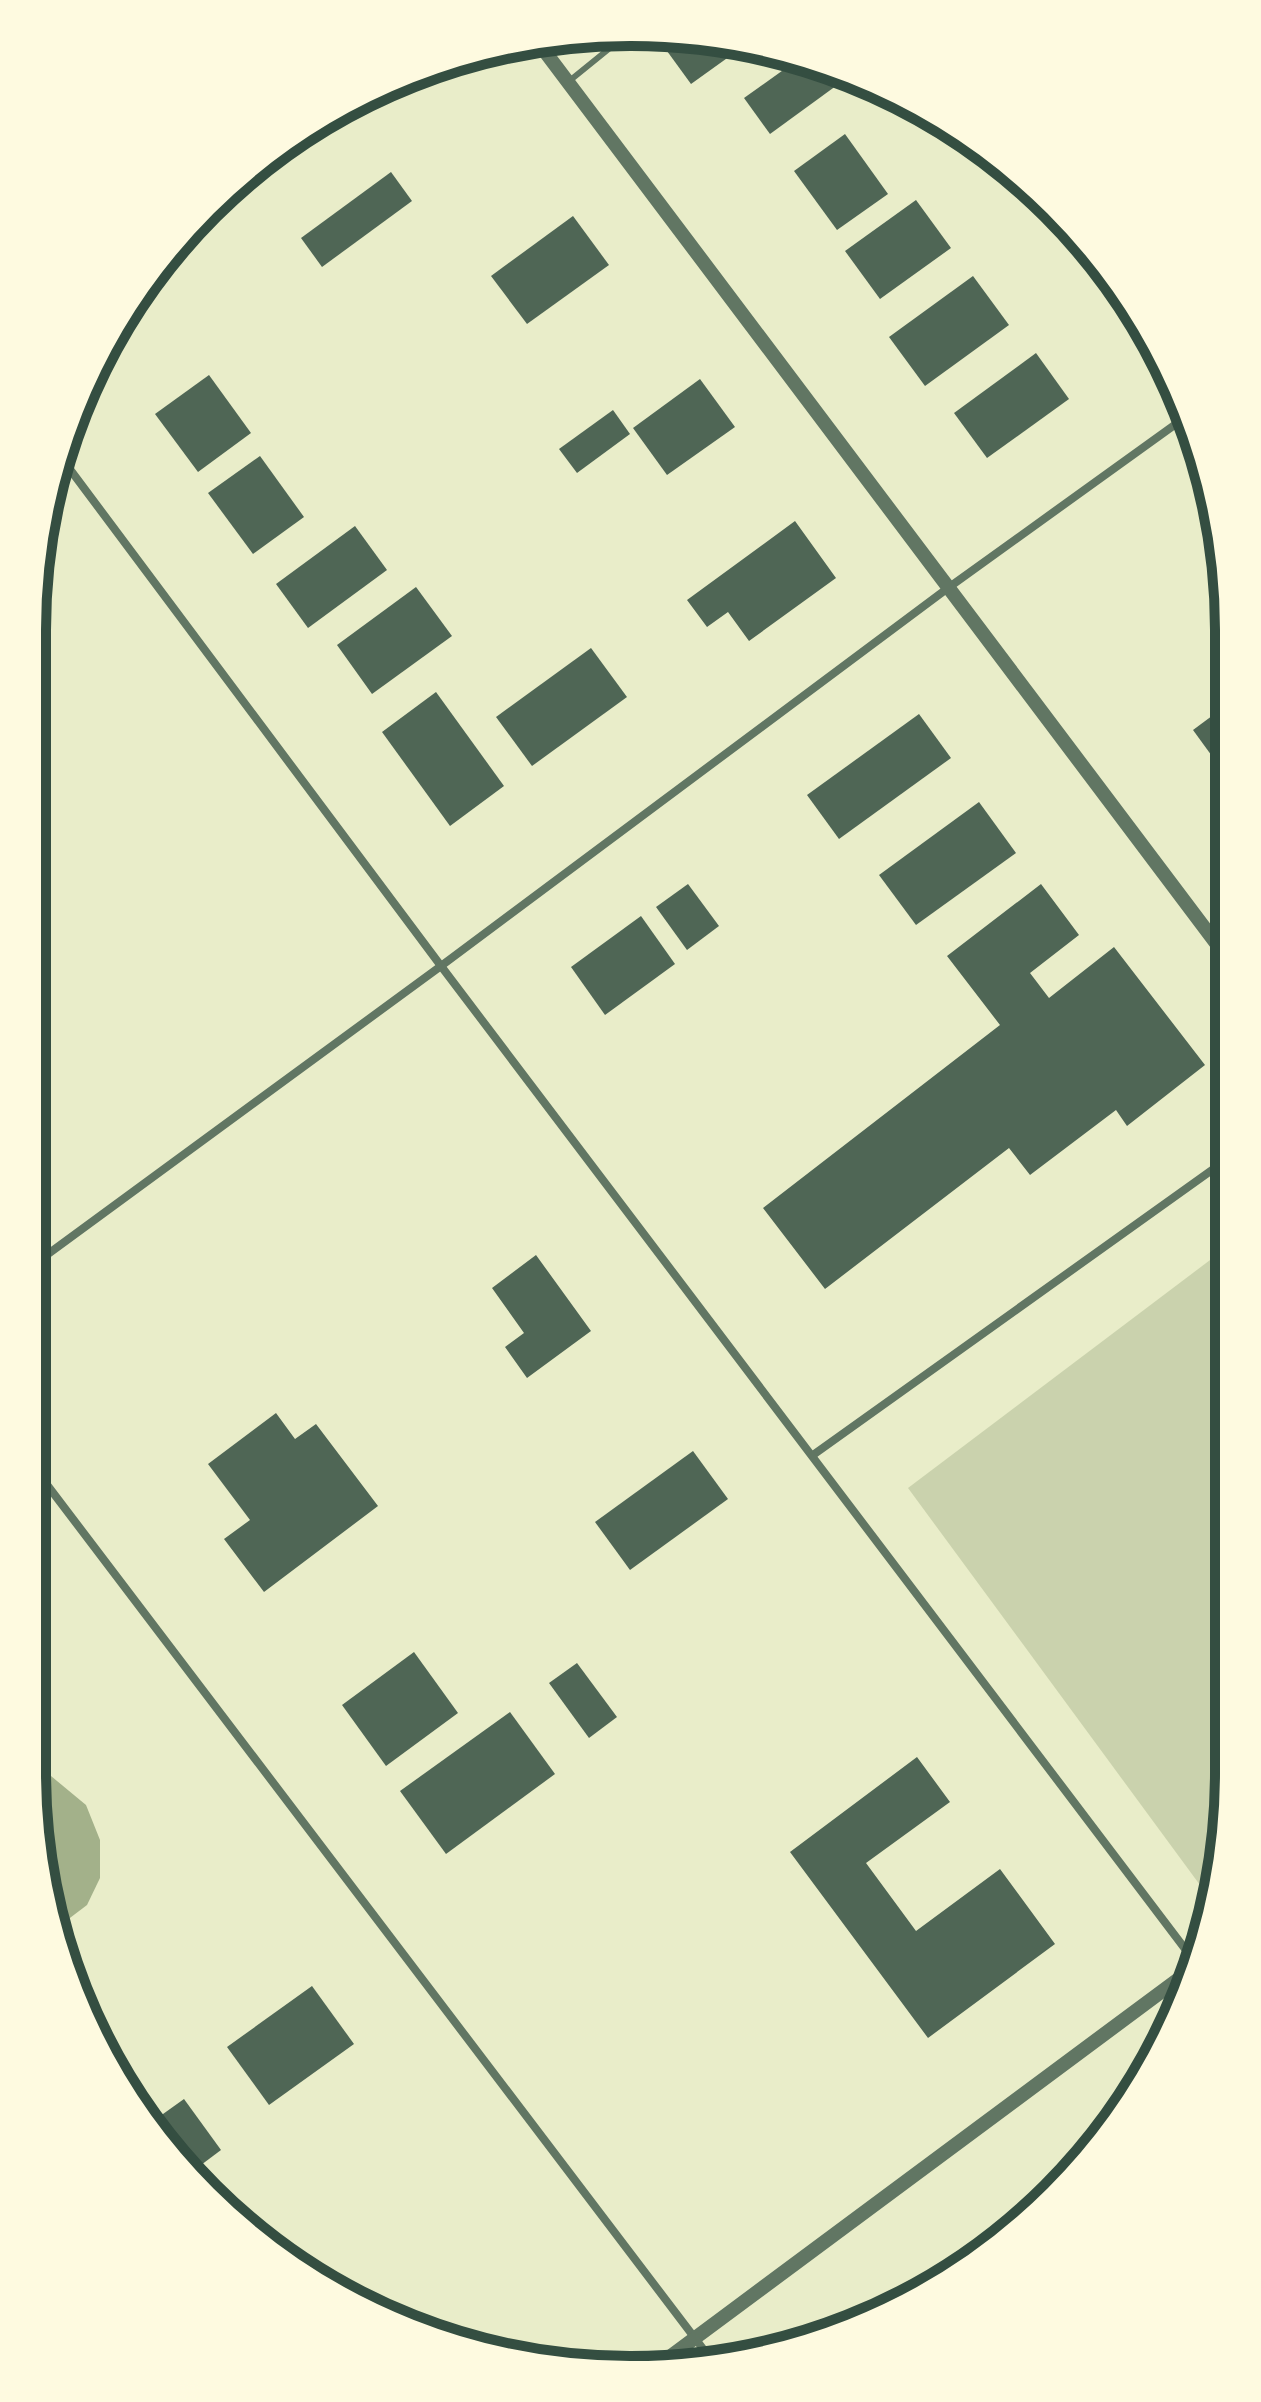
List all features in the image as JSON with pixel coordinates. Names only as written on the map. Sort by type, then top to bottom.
[{"type":"street","points":[[546,52],[1215,942]]},
{"type":"street","points":[[46,1255],[948,588],[1177,423]]},
{"type":"street","points":[[69,468],[441,966],[1187,1951]]},
{"type":"street","points":[[813,1455],[1215,1168]]},
{"type":"street","points":[[46,1483],[705,2351]]},
{"type":"street","points":[[673,2355],[1176,1981]]},
{"type":"lane","points":[[568,82],[612,46]]},
{"type":"shaded area","points":[[1215,1256],[1215,1772],[1214,1810],[1203,1889],[908,1488]]},
{"type":"shaded area","points":[[46,1773],[86,1805],[100,1840],[100,1878],[87,1905],[66,1921],[51,1848]]},
{"type":"building","points":[[664,47],[732,55],[691,84]]},
{"type":"building","points":[[787,67],[838,84],[770,134],[744,98]]},
{"type":"building","points":[[845,134],[888,194],[837,230],[794,171]]},
{"type":"building","points":[[391,172],[412,201],[322,267],[301,238]]},
{"type":"building","points":[[916,200],[951,248],[880,299],[845,251]]},
{"type":"building","points":[[573,216],[609,265],[527,324],[491,276]]},
{"type":"building","points":[[973,276],[1009,325],[925,386],[889,337]]},
{"type":"building","points":[[1036,353],[1069,399],[987,458],[954,413]]},
{"type":"building","points":[[209,375],[251,433],[198,472],[155,414]]},
{"type":"building","points":[[700,379],[735,427],[667,475],[633,428]]},
{"type":"building","points":[[613,410],[630,434],[577,473],[559,449]]},
{"type":"building","points":[[260,456],[304,517],[253,554],[208,493]]},
{"type":"building","points":[[795,521],[836,578],[749,641],[728,612],[707,627],[687,600]]},
{"type":"building","points":[[355,526],[387,570],[308,628],[276,584]]},
{"type":"building","points":[[416,587],[452,636],[372,694],[337,645]]},
{"type":"building","points":[[591,648],[627,697],[532,766],[496,717]]},
{"type":"building","points":[[436,692],[504,786],[450,826],[382,732]]},
{"type":"building","points":[[919,714],[951,758],[839,839],[807,795]]},
{"type":"building","points":[[1215,714],[1215,760],[1193,730]]},
{"type":"building","points":[[979,802],[1016,853],[916,925],[879,875]]},
{"type":"building","points":[[688,884],[719,926],[687,950],[656,907]]},
{"type":"building","points":[[1041,884],[1079,935],[1030,973],[1049,998],[1114,947],[1205,1065],[1127,1126],[1116,1110],[1030,1175],[1009,1148],[825,1289],[763,1208],[1000,1025],[947,956]]},
{"type":"building","points":[[641,916],[675,964],[605,1015],[571,967]]},
{"type":"building","points":[[536,1255],[591,1331],[527,1378],[505,1347],[524,1333],[492,1288]]},
{"type":"building","points":[[276,1413],[295,1439],[316,1424],[378,1506],[264,1592],[224,1539],[250,1520],[208,1464]]},
{"type":"building","points":[[693,1451],[728,1499],[630,1570],[595,1522]]},
{"type":"building","points":[[414,1652],[458,1713],[386,1766],[342,1705]]},
{"type":"building","points":[[577,1663],[617,1717],[589,1738],[549,1683]]},
{"type":"building","points":[[510,1712],[555,1774],[446,1854],[400,1791]]},
{"type":"building","points":[[917,1757],[950,1802],[866,1863],[916,1931],[1000,1869],[1055,1944],[928,2038],[790,1852]]},
{"type":"building","points":[[312,1986],[354,2044],[269,2105],[227,2047]]},
{"type":"building","points":[[184,2099],[221,2150],[199,2166],[160,2116]]}]
